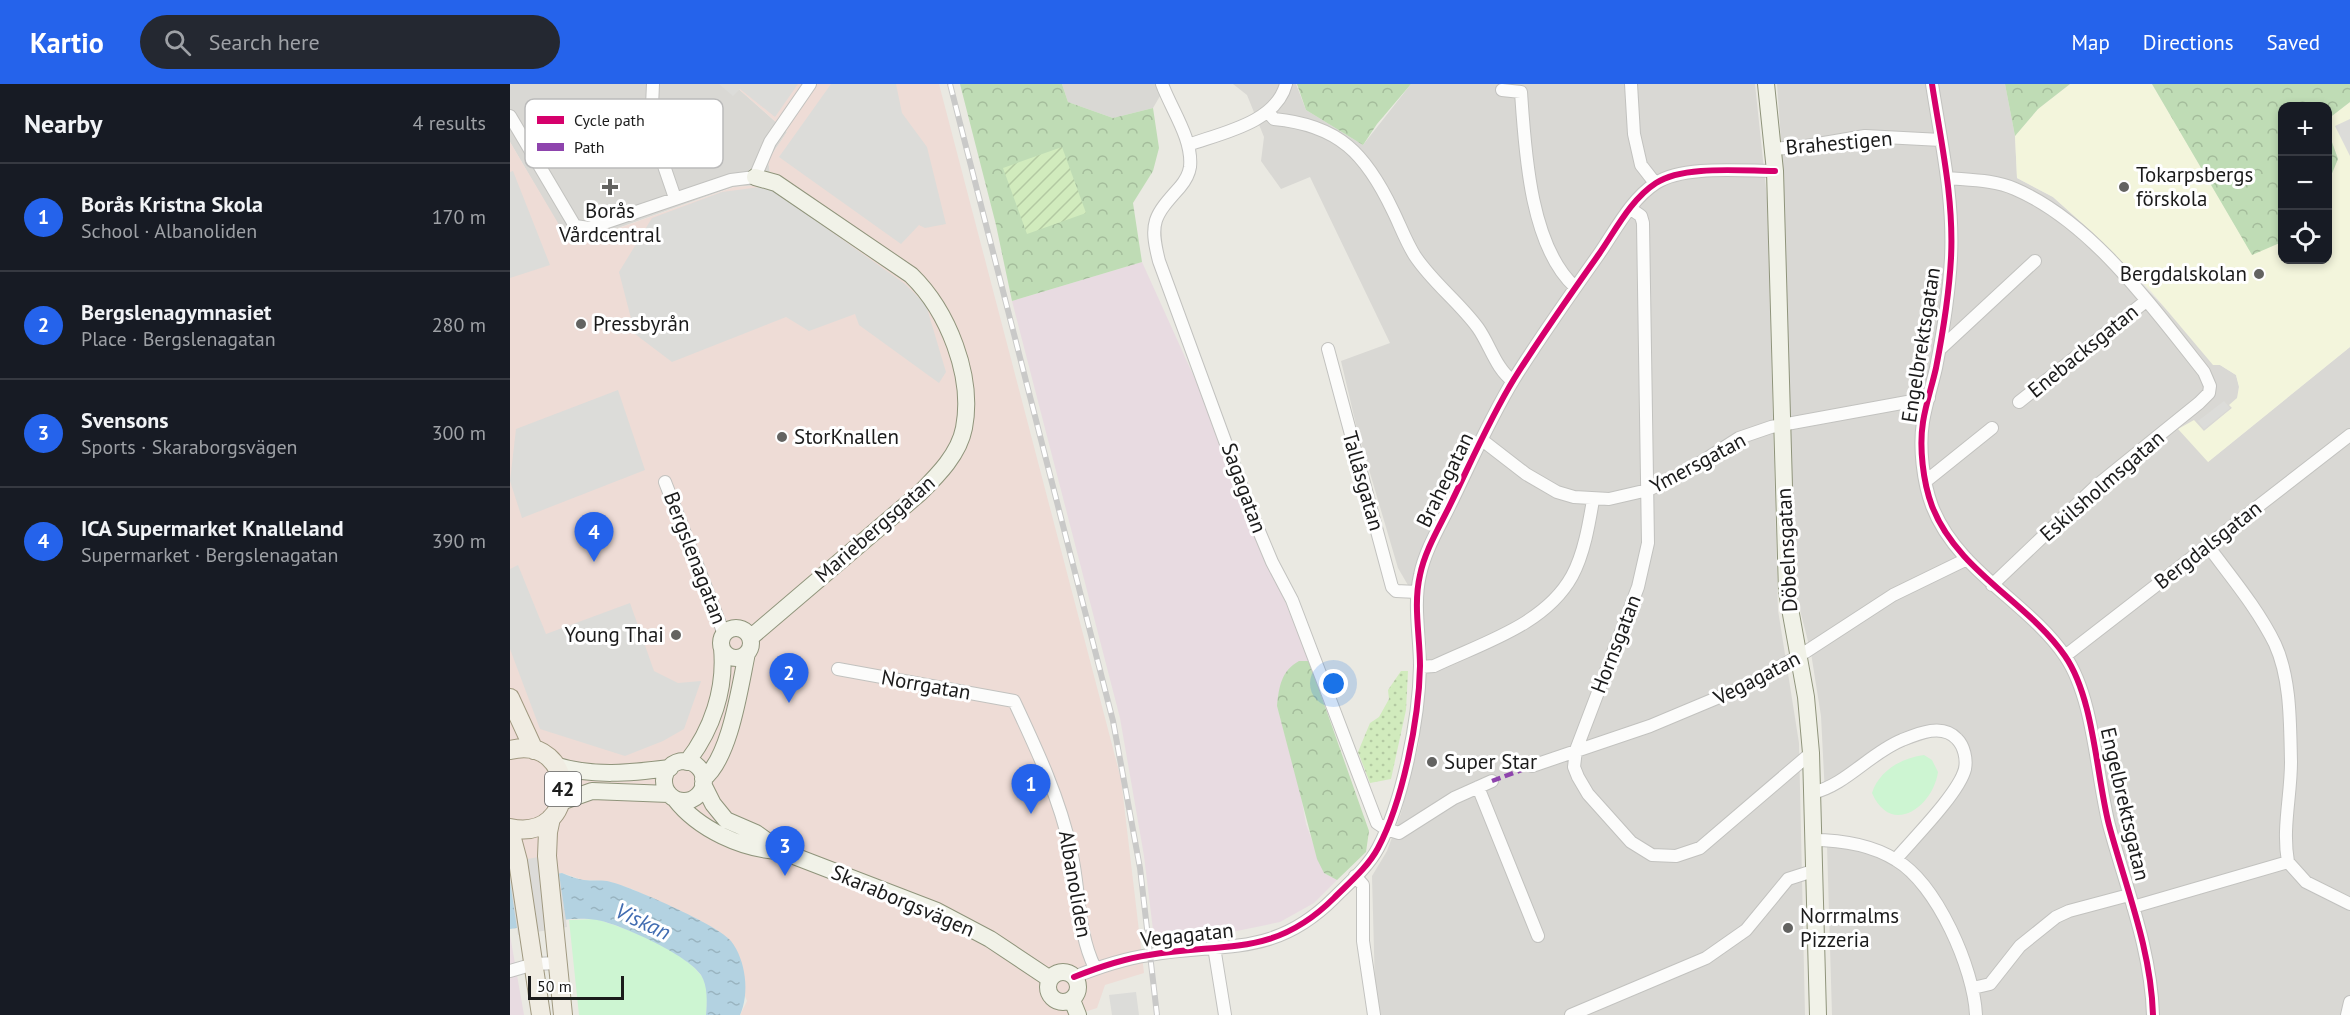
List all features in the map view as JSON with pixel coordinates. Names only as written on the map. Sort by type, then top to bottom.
[{"type":"main road","name":"42","points":[[510,698],[534,750]]},
{"type":"main road","name":"42","points":[[510,750],[534,750],[548,757],[555,765],[563,783],[561,802],[551,818],[547,856],[563,1015]]},
{"type":"main road","name":"42","points":[[541,1015],[518,861],[510,830],[531,829],[551,818]]},
{"type":"street","points":[[652,99],[653,84]]},
{"type":"street","points":[[541,168],[575,226],[589,228],[731,180],[755,177],[770,142],[810,84]]},
{"type":"street","points":[[1162,84],[1188,146],[1268,112],[1280,100],[1286,84]]},
{"type":"street","points":[[1631,84],[1634,134],[1641,165],[1655,183]]},
{"type":"street","name":"Döbelnsgatan","points":[[1766,84],[1775,171],[1787,592],[1811,753],[1818,1015]]},
{"type":"street","name":"Engelbrektsgatan","points":[[1932,84],[1951,195],[1951,258],[1940,349],[1923,423],[1926,481],[1932,506],[1941,524],[1967,559],[2048,636],[2065,656],[2081,687],[2109,825],[2150,969],[2153,1015]]},
{"type":"street","points":[[1502,90],[1521,92],[1526,155],[1536,208],[1554,260],[1561,274],[1575,287]]},
{"type":"street","points":[[1268,112],[1274,119],[1299,121],[1340,138],[1360,156],[1377,177],[1413,253],[1425,270],[1469,315],[1486,340],[1504,374],[1513,381]]},
{"type":"street","points":[[510,116],[525,141]]},
{"type":"street","name":"Brahestigen","points":[[1774,149],[1865,136],[1941,140]]},
{"type":"street","name":"Sagagatan","points":[[1188,146],[1190,169],[1185,181],[1156,214],[1153,225],[1159,261],[1256,522],[1272,562],[1292,600],[1377,823],[1386,829]]},
{"type":"street","points":[[665,168],[675,198]]},
{"type":"street","name":"Brahegatan","points":[[1303,925],[1355,876],[1375,852],[1386,829],[1412,738],[1420,667],[1417,592],[1426,558],[1513,381],[1631,208],[1655,183],[1670,177],[1692,173],[1775,171]]},
{"type":"street","name":"Mariebergsgatan","points":[[749,645],[943,470],[964,429],[966,398],[954,346],[936,304],[921,285],[911,275],[776,183],[755,177]]},
{"type":"street","points":[[1948,178],[1992,182],[2015,188],[2050,209],[2090,241],[2146,300]]},
{"type":"street","name":"Hornsgatan","points":[[1631,208],[1641,216],[1643,224],[1648,543],[1638,587],[1576,750],[1574,767],[1588,794],[1631,842],[1652,855],[1676,856],[1700,848],[1811,753]]},
{"type":"street","points":[[1940,349],[2035,261]]},
{"type":"street","name":"Eskilsholmsgatan","points":[[1992,585],[2095,486],[2209,393],[2210,386],[2204,372],[2146,300]]},
{"type":"street","name":"Enebacksgatan","points":[[2019,402],[2146,300]]},
{"type":"street","name":"Tallåsgatan","points":[[1328,349],[1392,587],[1396,591],[1417,592]]},
{"type":"street","name":"Ymersgatan","points":[[1482,440],[1543,485],[1574,497],[1593,500],[1618,498],[1648,490],[1681,475],[1739,438],[1783,425],[1929,398]]},
{"type":"street","points":[[1926,481],[1992,428]]},
{"type":"street","name":"Bergdalsgatan","points":[[2065,656],[2350,435]]},
{"type":"street","name":"Bergslenagatan","points":[[665,482],[723,641],[719,697],[704,740],[687,762]]},
{"type":"street","points":[[1420,667],[1434,666],[1526,622],[1552,604],[1567,584],[1578,563],[1593,500]]},
{"type":"street","points":[[2208,546],[2250,604],[2275,645],[2287,684],[2291,763],[2284,842],[2288,862],[2306,882],[2350,904]]},
{"type":"street","name":"Vegagatan","points":[[1532,766],[1700,707],[1748,685],[1798,657],[1893,595],[1967,559]]},
{"type":"street","points":[[703,781],[712,773],[728,741],[749,645],[738,628],[723,641],[733,657],[749,645]]},
{"type":"street","name":"Norrgatan","points":[[838,669],[1014,701]]},
{"type":"street","name":"Albanoliden","points":[[1014,701],[1043,763],[1061,814],[1071,851],[1087,952],[1095,968]]},
{"type":"street","points":[[1812,793],[1838,781],[1900,741],[1930,730],[1944,730],[1957,738],[1966,756],[1965,769],[1939,809],[1896,859]]},
{"type":"street","points":[[555,765],[587,772],[636,773],[670,768],[679,762],[687,762],[698,768],[703,781],[701,792],[691,800],[672,796],[592,791],[561,802]]},
{"type":"street","points":[[670,768],[664,781],[672,796]]},
{"type":"street","name":"Skaraborgsvägen","points":[[703,781],[713,804],[726,820],[768,840],[781,851]]},
{"type":"street","points":[[1386,829],[1399,832],[1454,798],[1492,781]]},
{"type":"street","points":[[1478,787],[1538,936]]},
{"type":"street","name":"Skaraborgsvägen","points":[[672,796],[683,809],[720,834],[765,850],[781,851],[937,911],[990,939],[1050,980]]},
{"type":"street","points":[[1812,840],[1865,846],[1896,859],[1920,882],[1943,915],[1973,988],[1976,1015]]},
{"type":"street","points":[[1973,988],[1990,984],[2020,946],[2056,917],[2069,910],[2131,901],[2288,862]]},
{"type":"street","points":[[1571,1015],[1706,958],[1746,930],[1788,879],[1813,870]]},
{"type":"street","points":[[1355,876],[1363,885],[1363,941],[1374,1015]]},
{"type":"street","name":"Vegagatan","points":[[1074,977],[1095,968],[1150,955],[1257,944],[1303,925]]},
{"type":"street","points":[[1214,948],[1225,1015]]},
{"type":"street","points":[[510,971],[534,964],[557,963]]},
{"type":"street","points":[[1060,972],[1074,977],[1078,989],[1075,1007],[1052,998],[1048,989],[1050,980],[1060,972]]},
{"type":"street","points":[[2346,1015],[2350,1002]]},
{"type":"shaded area","points":[[510,84],[733,84],[787,132],[768,160],[770,173],[760,185],[733,187],[570,245],[525,168],[723,168],[723,99],[525,99],[525,168],[510,142]]},
{"type":"shaded area","points":[[719,84],[798,84],[775,117],[740,89],[733,96]]},
{"type":"shaded area","points":[[733,84],[939,84],[1121,779],[1144,973],[1105,985],[1097,1008],[1075,1015],[740,1015],[747,1001],[718,931],[632,889],[606,881],[583,880],[562,873],[510,881],[510,142],[571,245],[734,187],[760,185],[770,173],[768,160],[787,132]]},
{"type":"shaded area","points":[[831,84],[896,84],[902,113],[927,147],[946,224],[925,228],[919,225],[901,244],[779,157]]},
{"type":"shaded area","points":[[1062,84],[1167,84],[1153,108],[1113,118],[1068,102]]},
{"type":"shaded area","points":[[1233,84],[1296,84],[1306,110],[1363,145],[1411,84],[1755,84],[1767,198],[1778,610],[1799,743],[1805,1015],[1381,1015],[1375,988],[1372,876],[1387,851],[1401,813],[1419,743],[1427,653],[1423,611],[1398,568],[1357,429],[1341,361],[1390,343],[1310,177],[1281,189],[1261,161],[1264,137],[1247,95]]},
{"type":"shaded area","points":[[1777,84],[2005,84],[2015,136],[2017,178],[2053,197],[2091,231],[2220,365],[2236,375],[2239,386],[2238,398],[2232,408],[2204,431],[2208,462],[2350,347],[2350,1015],[1832,1015],[1827,845],[1860,850],[1888,862],[1943,795],[1955,777],[1960,761],[1958,751],[1948,737],[1938,735],[1897,749],[1825,795],[1821,716],[1811,653],[1798,602],[1793,548],[1783,168]]},
{"type":"shaded area","points":[[2070,84],[2152,84],[2252,254],[2278,244],[2278,264],[2332,264],[2332,173],[2338,159],[2332,142],[2332,116],[2350,102],[2350,347],[2208,462],[2178,429],[2194,420],[2204,431],[2232,408],[2229,405],[2237,398],[2239,387],[2236,375],[2220,365],[2213,365],[2149,289],[2091,231],[2053,197],[2017,178],[2015,136],[2038,109]]},
{"type":"shaded area","points":[[2350,119],[2350,156],[2335,126]]},
{"type":"shaded area","points":[[513,171],[550,265],[510,278],[510,172]]},
{"type":"shaded area","points":[[767,186],[905,284],[926,305],[946,372],[939,383],[859,325],[855,314],[809,331],[786,317],[672,362],[635,334],[619,272],[652,218],[722,192]]},
{"type":"shaded area","points":[[1142,262],[1199,388],[1309,661],[1277,706],[1300,791],[1306,824],[1324,873],[1337,880],[1314,903],[1280,922],[1237,931],[1154,938],[1144,856],[1120,718],[1012,301]]},
{"type":"shaded area","points":[[618,390],[645,470],[522,518],[510,481],[516,429]]},
{"type":"shaded area","points":[[2224,401],[2230,408],[2204,429],[2198,421]]},
{"type":"shaded area","points":[[518,565],[546,634],[630,603],[654,671],[678,683],[701,681],[684,729],[663,741],[625,756],[540,729],[510,649],[510,569]]},
{"type":"shaded area","points":[[510,935],[524,1015],[510,1015]]},
{"type":"shaded area","points":[[1136,992],[1139,1015],[1112,1015],[1109,995]]},
{"type":"green space","points":[[960,84],[1062,84],[1068,102],[1113,118],[1153,108],[1159,148],[1153,171],[1133,203],[1142,262],[1012,301],[996,225]]},
{"type":"green space","points":[[1297,84],[1411,84],[1377,124],[1363,145],[1306,110]]},
{"type":"green space","points":[[2005,84],[2070,84],[2038,109],[2015,136]]},
{"type":"green space","points":[[2152,84],[2350,84],[2350,102],[2332,116],[2332,102],[2278,102],[2278,244],[2252,255]]},
{"type":"green space","points":[[2332,142],[2338,159],[2332,173]]},
{"type":"green space","points":[[1062,147],[1086,213],[1027,234],[1003,168]]},
{"type":"green space","points":[[1299,661],[1309,661],[1369,831],[1366,852],[1337,880],[1324,873],[1317,859],[1277,706],[1280,686],[1285,675]]},
{"type":"green space","points":[[1401,671],[1408,671],[1406,710],[1391,779],[1370,783],[1358,752],[1370,723],[1379,717],[1389,699],[1388,690]]},
{"type":"green space","points":[[1924,755],[1932,760],[1938,772],[1935,785],[1920,806],[1900,815],[1890,813],[1880,806],[1872,793],[1885,772],[1907,759]]},
{"type":"green space","points":[[596,919],[652,940],[691,964],[705,983],[706,1015],[579,1015],[569,920]]},
{"type":"water","name":"Viskan","points":[[562,873],[581,880],[607,881],[634,890],[692,916],[723,934],[736,949],[743,967],[746,987],[740,1015],[706,1015],[705,984],[694,967],[668,950],[621,927],[597,920],[575,919],[510,929],[510,881]]},
{"type":"pier","points":[[556,854],[567,927],[518,935],[510,881],[510,862]]},
{"type":"railway","points":[[950,84],[1113,721],[1140,868],[1157,1015]]},
{"type":"marked path","points":[[1492,781],[1532,766]]},
{"type":"cycle path","points":[[1932,84],[1946,171],[1951,236],[1945,313],[1936,368],[1923,422],[1922,453],[1926,486],[1943,529],[1958,549],[1975,568],[2050,637],[2075,673],[2088,714],[2109,825],[2143,942],[2153,1015]]},
{"type":"cycle path","points":[[1074,977],[1139,957],[1248,944],[1269,939],[1312,917],[1364,868],[1374,855],[1387,829],[1402,784],[1413,734],[1419,687],[1417,598],[1422,566],[1433,538],[1505,394],[1624,216],[1647,190],[1668,177],[1697,171],[1775,171]]},
{"type":"place","name":"Borås Vårdcentral","points":[[610,187]]},
{"type":"place","name":"Tokarpsbergs förskola","points":[[2124,187]]},
{"type":"place","name":"Bergdalskolan","points":[[2259,274]]},
{"type":"place","name":"Pressbyrån","points":[[581,324]]},
{"type":"place","name":"StorKnallen","points":[[782,437]]},
{"type":"place","name":"ICA Supermarket Knalleland","points":[[594,562]]},
{"type":"place","name":"Young Thai","points":[[676,635]]},
{"type":"place","name":"Bergslenagymnasiet","points":[[789,703]]},
{"type":"place","name":"Super Star","points":[[1432,762]]},
{"type":"place","name":"Borås Kristna Skola","points":[[1031,814]]},
{"type":"place","name":"Svensons","points":[[785,876]]},
{"type":"place","name":"Norrmalms Pizzeria","points":[[1788,928]]}]
